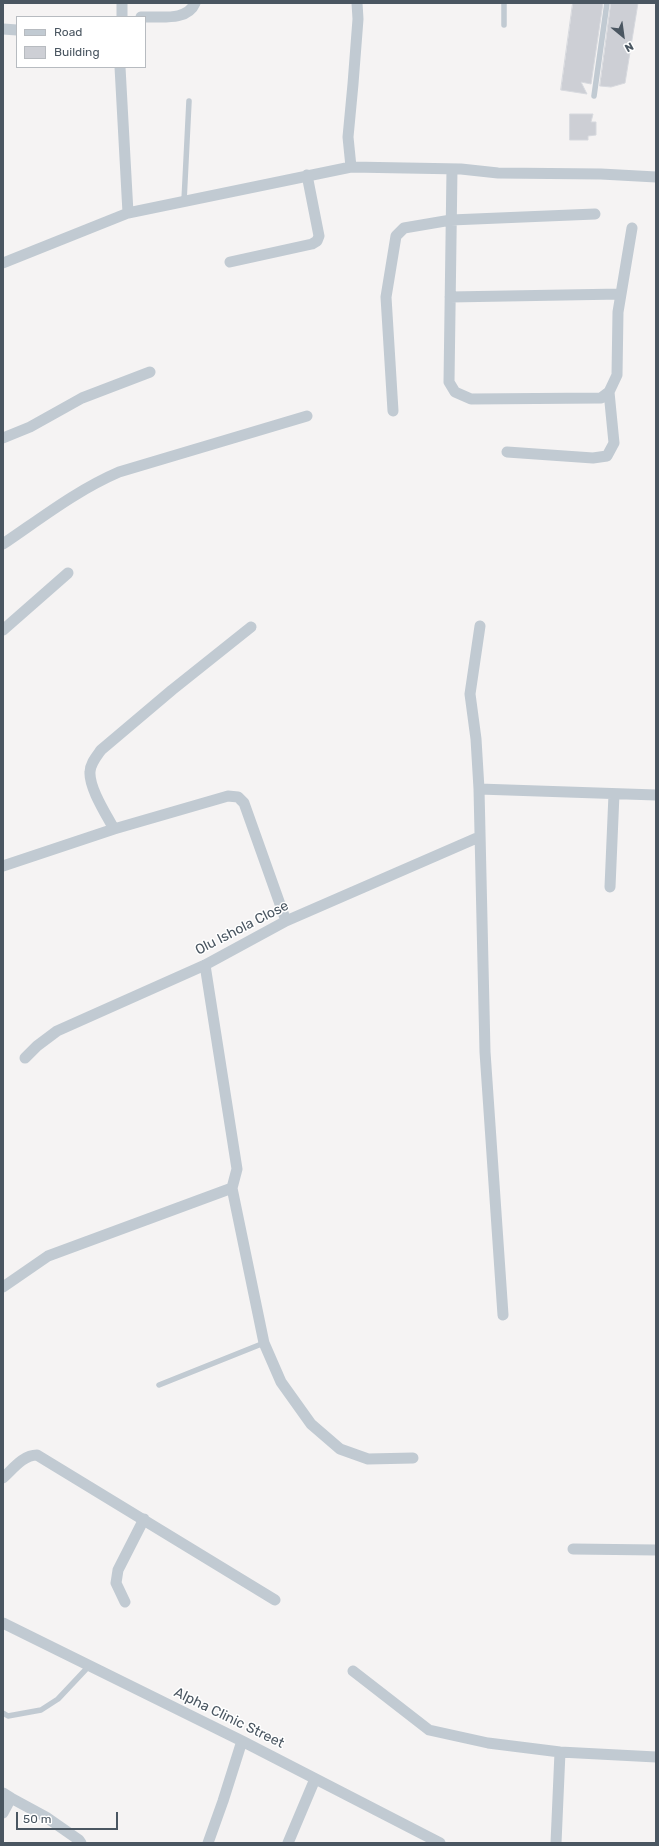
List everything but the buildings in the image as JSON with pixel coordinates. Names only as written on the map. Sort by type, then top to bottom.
[{"type":"street","points":[[122,3],[122,16]]},
{"type":"street","points":[[146,17],[180,16],[188,13],[196,3]]},
{"type":"street","points":[[351,167],[348,137],[358,19],[357,3]]},
{"type":"street","points":[[3,29],[16,30]]},
{"type":"street","points":[[120,68],[128,213]]},
{"type":"street","points":[[3,263],[128,213],[351,167],[452,169],[498,173],[601,174],[656,178]]},
{"type":"street","points":[[452,169],[449,382],[455,392],[471,399],[601,398],[609,392],[617,375],[618,312],[632,228]]},
{"type":"street","points":[[230,262],[312,244],[317,241],[319,236],[307,175]]},
{"type":"street","points":[[393,412],[386,297],[396,236],[404,228],[451,220],[595,214]]},
{"type":"street","points":[[450,297],[621,294]]},
{"type":"street","points":[[3,438],[30,427],[82,398],[150,372]]},
{"type":"street","points":[[507,452],[594,458],[607,456],[614,443],[609,392]]},
{"type":"street","points":[[3,544],[99,480],[119,472],[307,416]]},
{"type":"street","points":[[3,630],[68,573]]},
{"type":"street","points":[[480,626],[470,694],[476,739],[479,789],[485,1052],[503,1315]]},
{"type":"street","points":[[114,829],[91,783],[90,771],[94,760],[101,750],[172,690],[251,627]]},
{"type":"street","points":[[479,789],[656,795]]},
{"type":"street","points":[[610,887],[614,794]]},
{"type":"street","points":[[3,866],[114,829],[228,796],[238,797],[244,803],[286,921]]},
{"type":"street","name":"Olu Ishola Close","points":[[26,1058],[37,1046],[57,1031],[205,965],[286,921],[479,837]]},
{"type":"street","points":[[205,965],[237,1169],[232,1188],[264,1343],[281,1382],[311,1424],[340,1449],[368,1459],[413,1458]]},
{"type":"street","points":[[3,1287],[48,1256],[232,1188]]},
{"type":"street","points":[[3,1478],[24,1458],[29,1455],[37,1455],[275,1600]]},
{"type":"street","points":[[125,1602],[116,1583],[118,1570],[144,1519]]},
{"type":"street","points":[[573,1549],[656,1550]]},
{"type":"street","name":"Alpha Clinic Street","points":[[3,1623],[440,1843]]},
{"type":"street","points":[[353,1671],[429,1730],[488,1743],[560,1752],[656,1757]]},
{"type":"street","points":[[208,1843],[242,1742]]},
{"type":"street","points":[[556,1843],[560,1752]]},
{"type":"street","points":[[288,1843],[315,1779]]},
{"type":"street","points":[[3,1813],[7,1796],[46,1817],[79,1840],[81,1843]]},
{"type":"lane","points":[[504,3],[504,26]]},
{"type":"lane","points":[[594,96],[606,3]]},
{"type":"lane","points":[[184,201],[189,101]]},
{"type":"lane","points":[[159,1385],[264,1343]]},
{"type":"lane","points":[[3,1713],[8,1716],[41,1710],[58,1699],[89,1666]]}]
